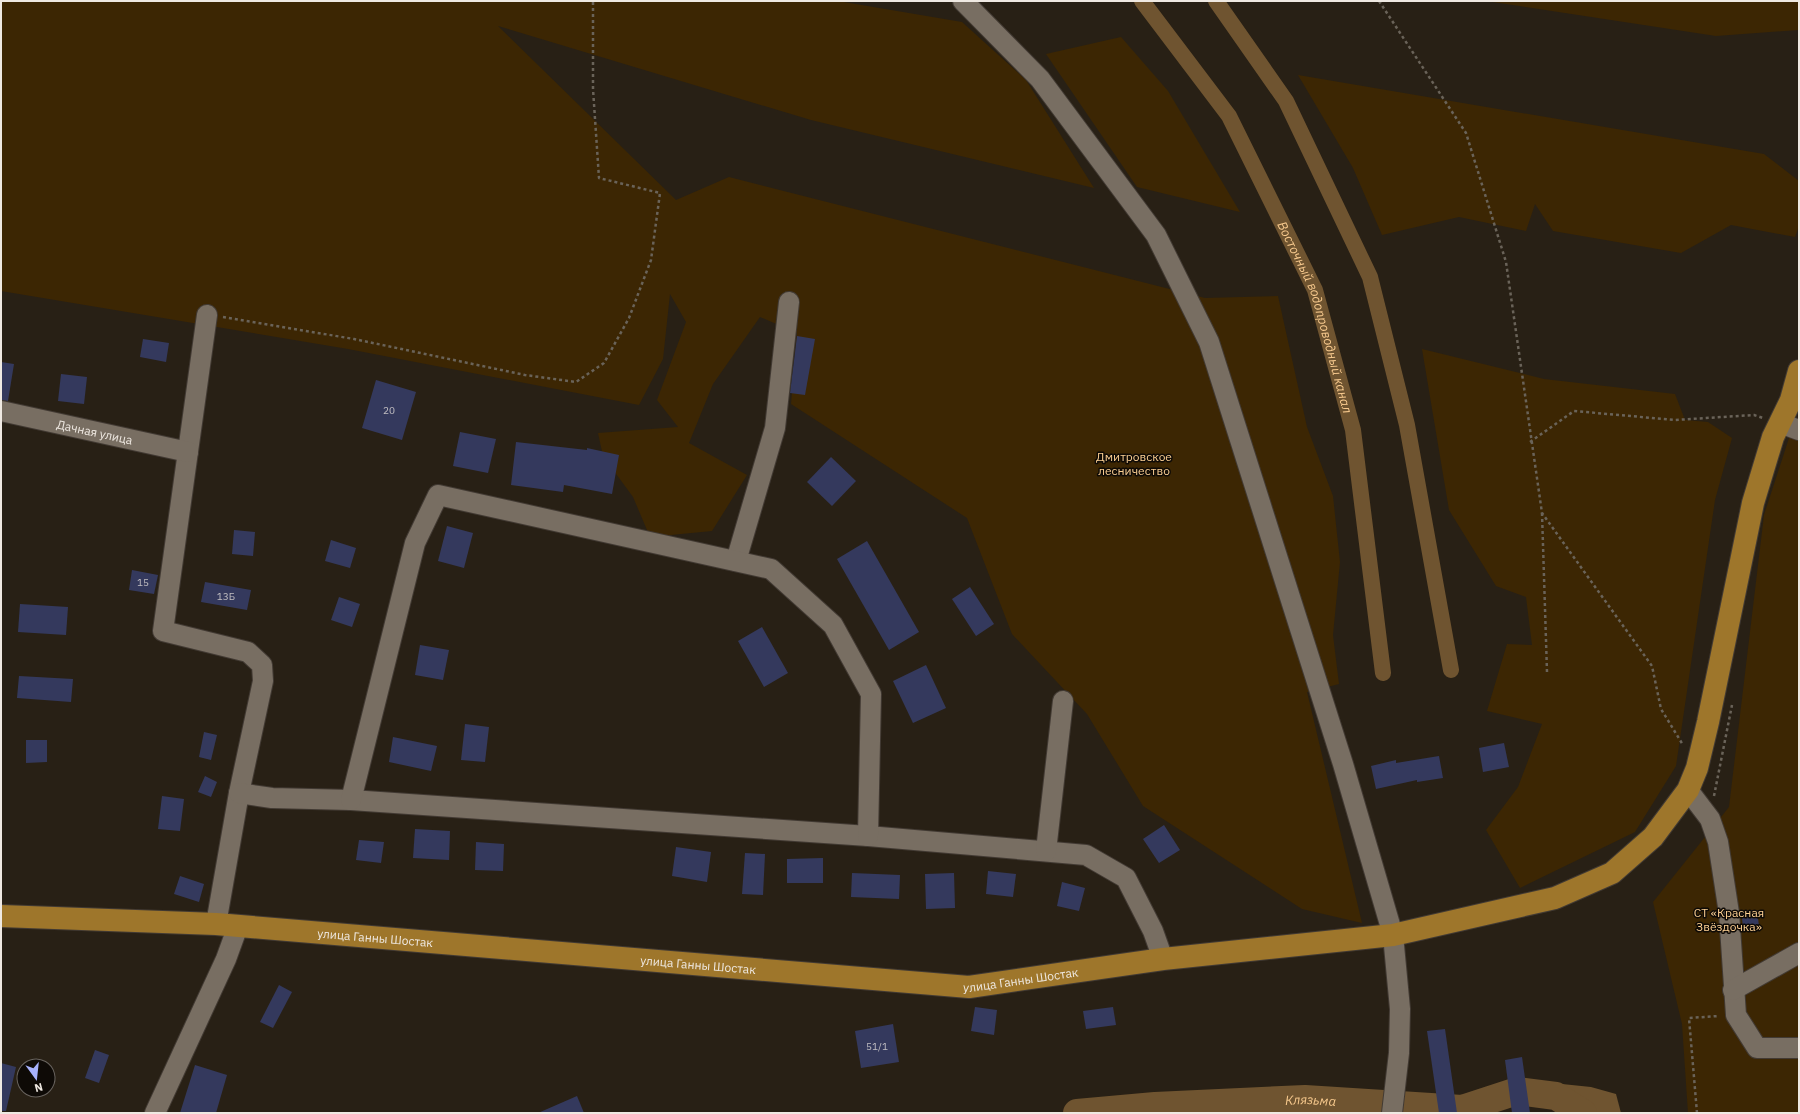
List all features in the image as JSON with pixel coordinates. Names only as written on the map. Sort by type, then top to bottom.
[{"type":"main road","name":"улица Ганны Шостак","points":[[1,916],[216,924],[969,987],[1162,959],[1394,935],[1555,898],[1612,873],[1653,837],[1688,790],[1697,768],[1753,503],[1773,437],[1789,426],[1791,400],[1799,371]]},
{"type":"street","points":[[963,1],[1040,79],[1156,235],[1208,342],[1343,764],[1394,935],[1400,1009],[1399,1053],[1392,1113]]},
{"type":"street","points":[[736,561],[775,428],[789,302]]},
{"type":"street","points":[[207,315],[163,630],[248,652],[262,665],[263,681],[239,793],[216,924]]},
{"type":"street","name":"Дачная улица","points":[[1,411],[188,452]]},
{"type":"street","points":[[352,800],[415,543],[438,495],[771,569],[833,625],[870,694],[868,836]]},
{"type":"street","points":[[1046,851],[1063,701]]},
{"type":"street","points":[[1688,790],[1710,819],[1718,842],[1729,913],[1733,990],[1736,1015],[1758,1048],[1799,1048]]},
{"type":"street","points":[[239,793],[272,798],[352,800],[868,836],[1086,855],[1126,878],[1154,931],[1162,959]]},
{"type":"street","points":[[155,1113],[226,959],[238,926]]},
{"type":"street","points":[[1733,990],[1799,953]]},
{"type":"path","points":[[207,315],[354,339],[525,375],[576,382],[604,363],[629,318],[652,260],[660,193],[599,178],[593,89],[593,1]]},
{"type":"path","points":[[1379,1],[1466,133],[1506,262],[1530,442],[1542,513],[1547,672]]},
{"type":"path","points":[[1530,442],[1574,411],[1675,420],[1754,415],[1789,426]]},
{"type":"path","points":[[1542,513],[1652,666],[1661,709],[1697,768]]},
{"type":"path","points":[[1697,1113],[1689,1018],[1736,1015]]},
{"type":"green space","name":"Дмитровское лесничество","points":[[1,1],[838,1],[962,22],[1026,80],[1094,188],[811,120],[498,26],[676,200],[729,177],[1205,298],[1278,296],[1307,427],[1333,496],[1340,562],[1333,635],[1339,684],[1307,692],[1362,923],[1302,909],[1143,806],[1087,714],[1012,634],[967,518],[791,404],[797,333],[760,317],[713,384],[689,443],[747,475],[712,531],[650,537],[633,497],[603,456],[598,433],[678,427],[657,400],[686,322],[670,294],[663,359],[639,405],[348,349],[1,291]]},
{"type":"green space","points":[[1486,1],[1799,1],[1799,30],[1716,36]]},
{"type":"green space","points":[[1121,37],[1168,91],[1240,212],[1137,187],[1046,54]]},
{"type":"green space","points":[[1298,75],[1764,154],[1799,181],[1799,226],[1795,237],[1731,225],[1681,253],[1553,231],[1535,204],[1526,231],[1459,217],[1382,235],[1353,168]]},
{"type":"green space","points":[[1422,349],[1544,379],[1675,394],[1685,420],[1708,422],[1732,438],[1715,500],[1676,766],[1635,832],[1520,888],[1486,830],[1518,787],[1542,724],[1487,711],[1507,644],[1532,645],[1526,597],[1496,586],[1449,510]]},
{"type":"green space","name":"СТ «Красная Звёздочка»","points":[[1789,438],[1799,439],[1799,1113],[1688,1113],[1682,1024],[1653,902],[1729,807],[1764,515]]},
{"type":"shaded area","points":[[1562,1084],[1591,1087],[1616,1094],[1621,1113],[1568,1113],[1552,1104]]},
{"type":"building","points":[[797,336],[815,339],[805,395],[790,393]]},
{"type":"building","points":[[143,339],[169,343],[166,362],[140,357]]},
{"type":"building","points":[[1,362],[14,364],[8,401],[1,400]]},
{"type":"building","points":[[61,374],[87,377],[84,404],[58,401]]},
{"type":"building","points":[[376,380],[416,392],[402,440],[362,428]]},
{"type":"building","points":[[460,432],[496,439],[488,473],[453,466]]},
{"type":"building","points":[[516,442],[587,450],[587,448],[619,455],[612,494],[564,485],[563,492],[511,485]]},
{"type":"building","points":[[831,457],[856,481],[832,506],[807,482]]},
{"type":"building","points":[[447,526],[473,533],[464,568],[438,561]]},
{"type":"building","points":[[234,530],[255,532],[253,556],[232,554]]},
{"type":"building","points":[[331,540],[356,548],[350,568],[325,561]]},
{"type":"building","points":[[867,541],[919,632],[889,650],[837,559]]},
{"type":"building","points":[[132,570],[158,575],[154,594],[129,590]]},
{"type":"building","points":[[205,582],[251,590],[247,610],[201,602]]},
{"type":"building","points":[[970,587],[994,624],[976,636],[952,599]]},
{"type":"building","points":[[339,597],[360,604],[352,627],[331,620]]},
{"type":"building","points":[[20,604],[68,607],[66,635],[18,632]]},
{"type":"building","points":[[762,627],[788,673],[764,687],[738,641]]},
{"type":"building","points":[[420,645],[449,650],[443,680],[415,675]]},
{"type":"building","points":[[926,665],[946,708],[913,723],[893,681]]},
{"type":"building","points":[[19,676],[73,679],[71,702],[17,698]]},
{"type":"building","points":[[465,724],[489,727],[485,762],[461,760]]},
{"type":"building","points":[[204,732],[217,735],[211,760],[199,757]]},
{"type":"building","points":[[393,737],[437,746],[431,771],[389,762]]},
{"type":"building","points":[[26,740],[47,740],[47,762],[26,763]]},
{"type":"building","points":[[1504,743],[1509,767],[1483,772],[1479,748]]},
{"type":"building","points":[[1439,756],[1443,778],[1417,782],[1417,780],[1376,789],[1371,766],[1396,760],[1396,763]]},
{"type":"building","points":[[205,776],[217,782],[211,797],[198,792]]},
{"type":"building","points":[[162,796],[184,799],[180,831],[158,829]]},
{"type":"building","points":[[1164,825],[1180,850],[1159,863],[1143,839]]},
{"type":"building","points":[[415,829],[450,831],[449,860],[413,858]]},
{"type":"building","points":[[359,840],[384,842],[381,863],[356,860]]},
{"type":"building","points":[[476,842],[504,844],[503,871],[475,870]]},
{"type":"building","points":[[676,847],[711,852],[707,882],[672,876]]},
{"type":"building","points":[[745,853],[765,854],[763,895],[742,894]]},
{"type":"building","points":[[823,858],[823,883],[787,883],[787,859]]},
{"type":"building","points":[[988,871],[1016,874],[1013,897],[986,894]]},
{"type":"building","points":[[852,873],[900,875],[899,899],[851,897]]},
{"type":"building","points":[[954,873],[955,908],[926,909],[925,874]]},
{"type":"building","points":[[180,876],[204,884],[199,902],[174,894]]},
{"type":"building","points":[[1062,882],[1085,888],[1079,911],[1057,906]]},
{"type":"building","points":[[1757,910],[1759,926],[1743,927],[1741,911]]},
{"type":"building","points":[[279,985],[292,992],[273,1028],[260,1022]]},
{"type":"building","points":[[975,1007],[997,1010],[994,1035],[971,1031]]},
{"type":"building","points":[[1113,1007],[1116,1025],[1086,1029],[1083,1011]]},
{"type":"building","points":[[893,1024],[899,1062],[861,1068],[855,1031]]},
{"type":"building","points":[[1445,1029],[1457,1113],[1439,1113],[1427,1031]]},
{"type":"building","points":[[95,1050],[109,1055],[99,1083],[85,1078]]},
{"type":"building","points":[[1522,1057],[1530,1113],[1512,1113],[1505,1060]]},
{"type":"building","points":[[1,1063],[16,1067],[6,1111],[1,1111]]},
{"type":"building","points":[[195,1065],[227,1075],[216,1113],[180,1113]]},
{"type":"building","points":[[577,1096],[584,1113],[538,1113]]},
{"type":"waterway","name":"Восточный водопроводный канал","points":[[1142,1],[1229,116],[1315,290],[1353,430],[1383,673]]},
{"type":"waterway","name":"Восточный водопроводный канал","points":[[1216,1],[1286,101],[1370,277],[1407,425],[1451,670]]},
{"type":"waterway","name":"Клязьма","points":[[1077,1113],[1155,1106],[1305,1099],[1462,1109],[1517,1091],[1556,1096],[1583,1113]]}]
